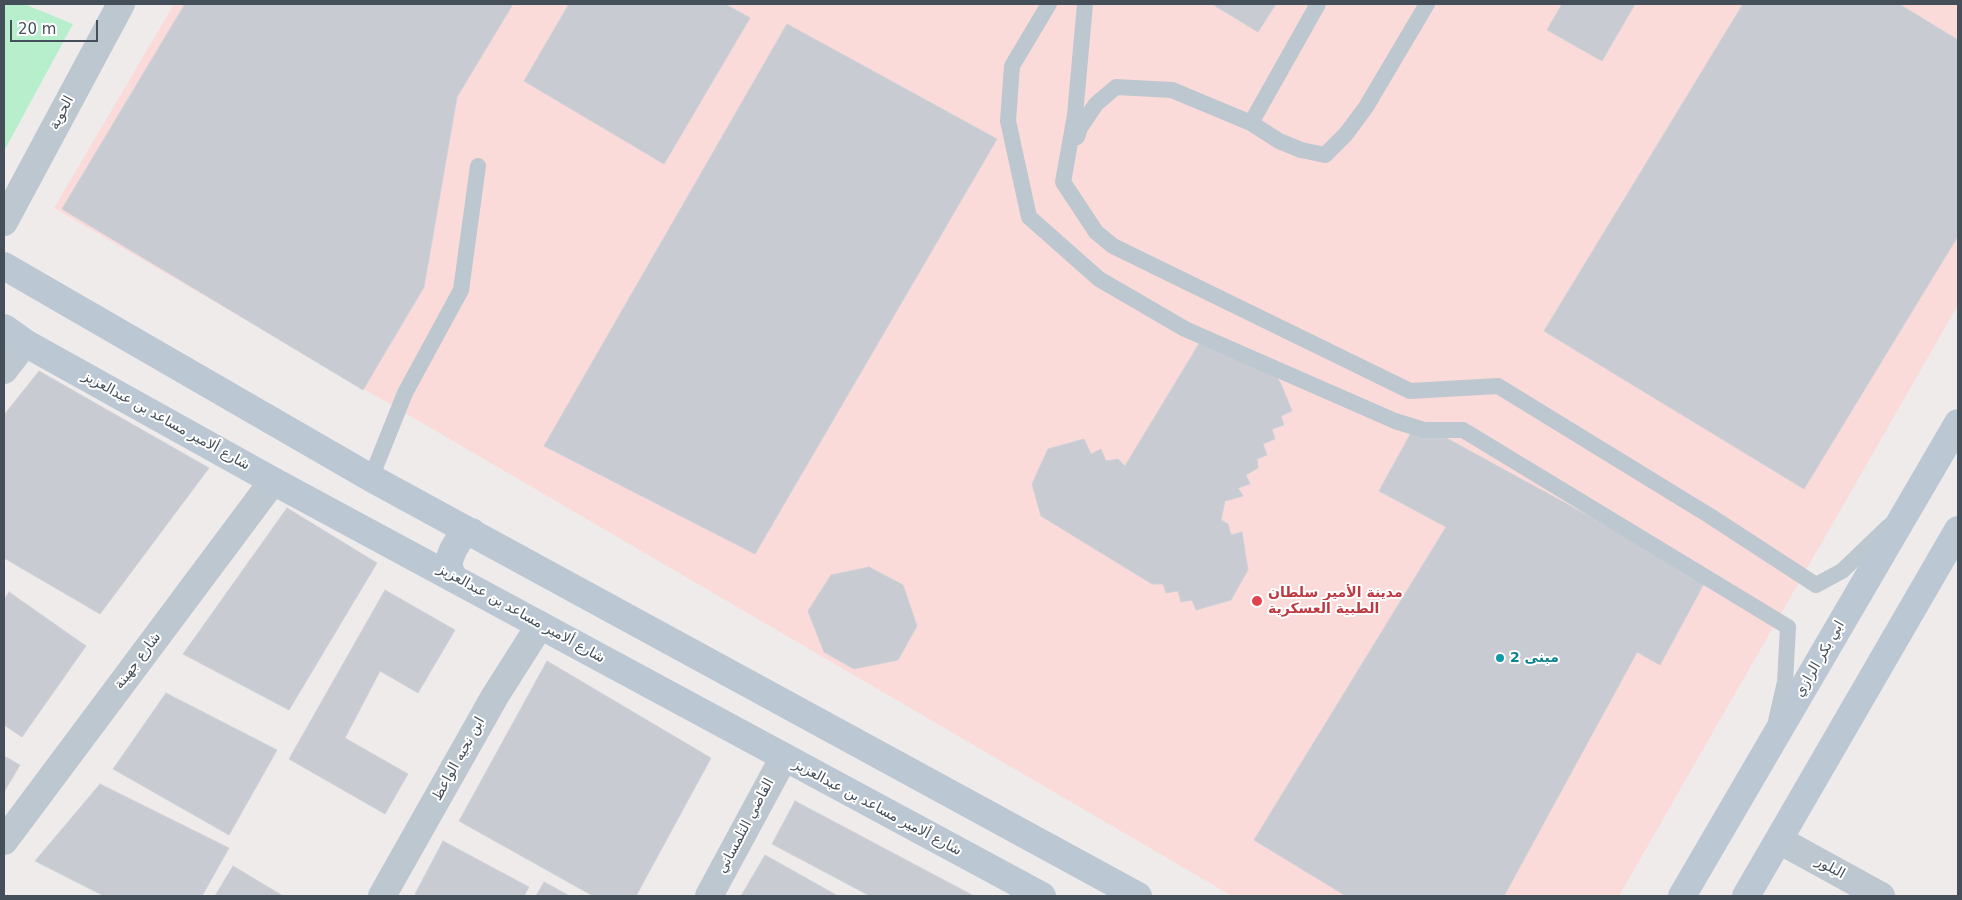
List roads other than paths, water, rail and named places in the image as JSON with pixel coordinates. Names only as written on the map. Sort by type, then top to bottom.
[{"type":"street","name":"الحوية","points":[[4,222],[121,4]]},
{"type":"street","points":[[4,266],[371,478],[1138,896]]},
{"type":"street","points":[[4,370],[14,335]]},
{"type":"street","name":"شارع ألامير مساعد بن عبدالعزيز","points":[[14,335],[273,481],[452,576],[1041,896]]},
{"type":"street","name":"ابي بكر الرازي","points":[[1682,896],[1958,423]]},
{"type":"street","name":"شارع جهينة","points":[[4,841],[273,481]]},
{"type":"street","points":[[1746,896],[1958,530]]},
{"type":"street","points":[[452,576],[448,562],[453,550],[460,538],[472,532]]},
{"type":"street","name":"ابن نجيه الواعظ","points":[[382,896],[495,696],[540,625]]},
{"type":"street","name":"القاضي التلمساني","points":[[708,896],[784,757]]},
{"type":"street","name":"البلور","points":[[1779,840],[1881,896]]},
{"type":"lane","points":[[1049,4],[1012,66],[1008,121],[1029,217],[1099,279],[1185,329],[1395,421],[1424,430],[1463,430],[1788,627],[1785,682],[1770,746]]},
{"type":"lane","points":[[1085,4],[1075,115],[1063,182],[1092,227],[1113,246],[1410,391],[1498,386],[1710,516],[1816,585],[1842,571],[1910,505]]},
{"type":"lane","points":[[1251,123],[1318,4]]},
{"type":"lane","points":[[1063,182],[1080,128],[1096,104],[1116,87],[1172,90],[1251,123],[1280,141],[1301,150],[1325,154],[1346,134],[1366,107],[1427,4]]},
{"type":"lane","points":[[371,478],[405,394],[461,290],[478,166]]},
{"type":"place","name":"مدينة الأمير سلطان الطبية العسكرية","points":[[1257,601]]},
{"type":"place","name":"مبنى 2","points":[[1500,658]]}]
